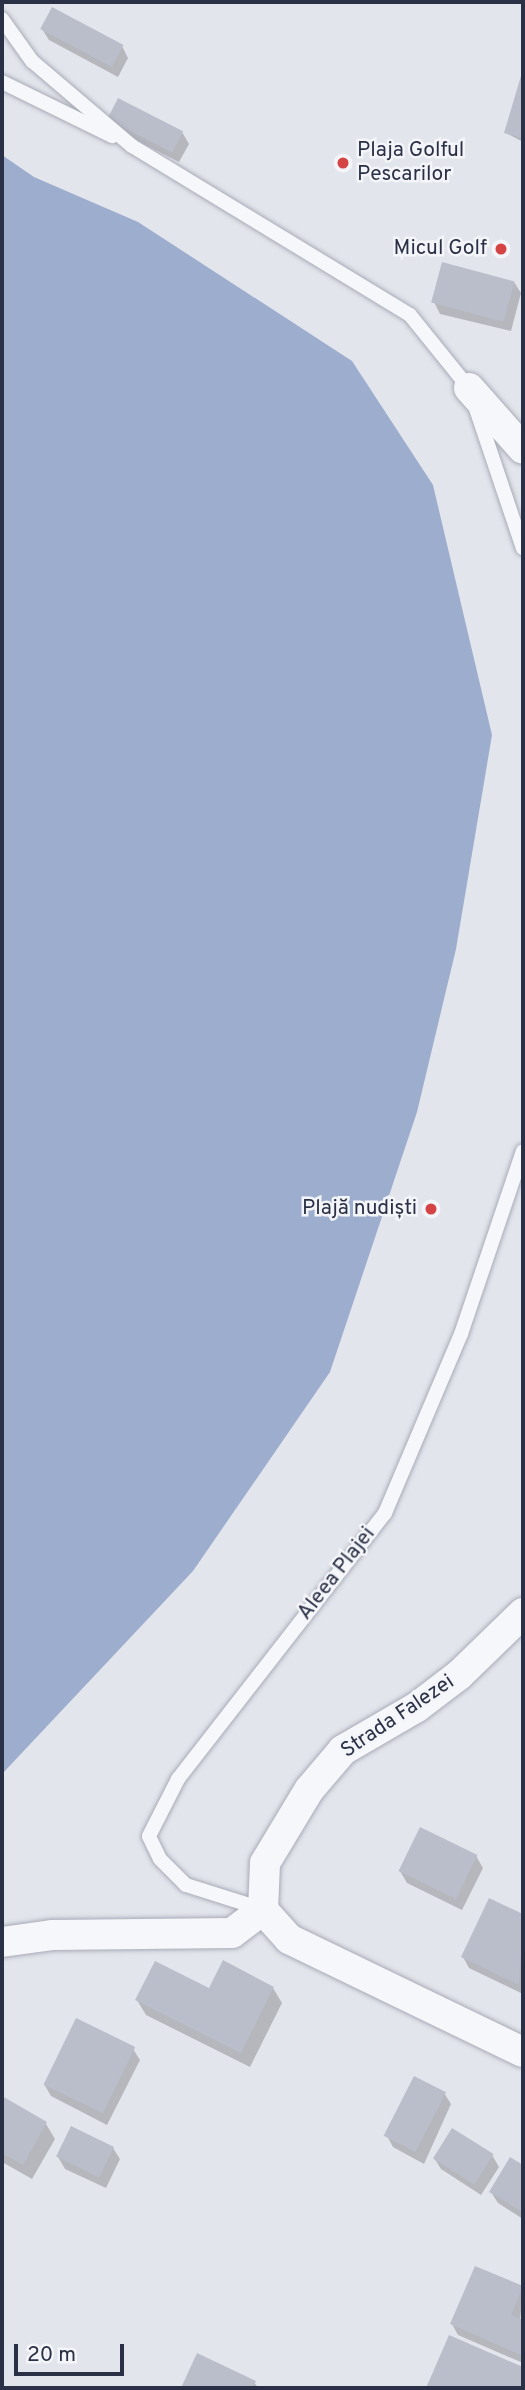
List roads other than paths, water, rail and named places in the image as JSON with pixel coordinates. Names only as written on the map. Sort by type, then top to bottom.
[{"type":"street","points":[[469,388],[523,449]]},
{"type":"street","name":"Strada Falezei","points":[[263,1910],[265,1863],[309,1790],[343,1750],[417,1707],[459,1675],[523,1613]]},
{"type":"street","points":[[2,1942],[52,1935],[232,1933],[263,1910],[289,1939],[523,2052]]},
{"type":"lane","points":[[2,19],[32,61],[132,146]]},
{"type":"lane","points":[[2,82],[132,146],[410,315],[469,388],[523,548]]},
{"type":"lane","name":"Aleea Plajei","points":[[263,1910],[186,1885],[160,1858],[149,1836],[178,1779],[385,1513],[461,1334],[523,1151]]},
{"type":"water","points":[[2,155],[34,177],[138,222],[352,361],[433,485],[492,735],[456,949],[417,1112],[330,1372],[193,1571],[2,1774]]},
{"type":"place","name":"Plaja Golful Pescarilor","points":[[343,163]]},
{"type":"place","name":"Micul Golf","points":[[501,249]]},
{"type":"place","name":"Plajă nudiști","points":[[431,1209]]}]
